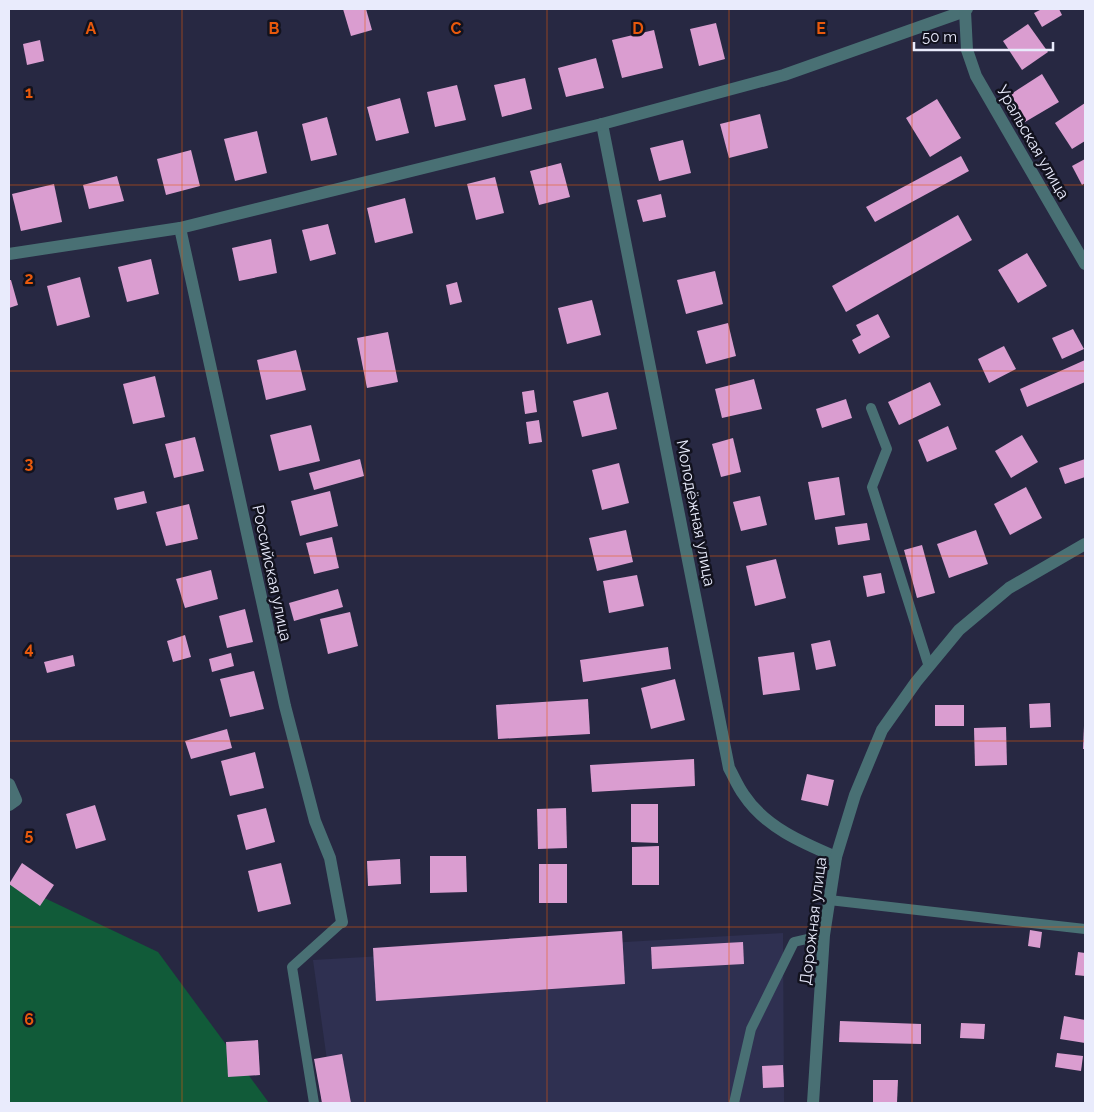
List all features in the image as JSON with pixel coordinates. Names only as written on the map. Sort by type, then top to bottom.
[{"type":"street","name":"Уральская улица","points":[[966,10],[965,31],[967,50],[976,76],[1085,264]]},
{"type":"street","points":[[9,254],[180,228],[602,124],[784,75],[966,10]]},
{"type":"street","name":"Молодёжная улица","points":[[602,124],[729,768],[744,796],[768,822],[804,843],[836,857]]},
{"type":"street","name":"Российская улица","points":[[180,228],[285,706],[315,821],[330,858],[342,922]]},
{"type":"street","name":"Дорожная улица","points":[[813,1103],[824,935],[836,857],[855,795],[882,730],[916,682],[959,630],[1009,588],[1085,544]]},
{"type":"street","points":[[9,784],[16,800],[9,805]]},
{"type":"lane","points":[[871,408],[887,449],[872,487],[928,667]]},
{"type":"lane","points":[[829,900],[1085,929]]},
{"type":"lane","points":[[314,1103],[292,967],[342,922]]},
{"type":"lane","points":[[734,1103],[751,1029],[794,942],[824,935]]},
{"type":"shaded area","points":[[783,933],[784,1103],[333,1103],[313,960]]},
{"type":"green space","points":[[13,883],[158,952],[269,1103],[9,1103],[9,885]]},
{"type":"building","points":[[343,9],[366,9],[372,30],[351,36]]},
{"type":"building","points":[[1042,9],[1059,9],[1062,15],[1042,27],[1034,13]]},
{"type":"building","points":[[716,23],[725,59],[699,66],[690,29]]},
{"type":"building","points":[[1028,24],[1048,52],[1022,70],[1003,41]]},
{"type":"building","points":[[654,30],[663,68],[622,78],[612,40]]},
{"type":"building","points":[[40,40],[44,61],[27,65],[23,44]]},
{"type":"building","points":[[596,58],[604,88],[566,97],[558,68]]},
{"type":"building","points":[[1042,74],[1059,102],[1025,122],[1011,94]]},
{"type":"building","points":[[525,78],[532,109],[502,117],[494,85]]},
{"type":"building","points":[[457,85],[466,120],[435,127],[427,92]]},
{"type":"building","points":[[400,98],[409,133],[376,141],[367,107]]},
{"type":"building","points":[[937,99],[961,138],[930,157],[906,118]]},
{"type":"building","points":[[1085,103],[1085,141],[1072,149],[1055,123]]},
{"type":"building","points":[[760,114],[768,148],[729,158],[720,124]]},
{"type":"building","points":[[327,117],[337,155],[311,161],[302,124]]},
{"type":"building","points":[[257,131],[267,173],[235,181],[224,139]]},
{"type":"building","points":[[683,140],[691,173],[659,181],[650,148]]},
{"type":"building","points":[[191,150],[200,186],[166,195],[157,159]]},
{"type":"building","points":[[961,156],[969,171],[875,222],[866,207]]},
{"type":"building","points":[[1085,159],[1085,183],[1082,185],[1072,166]]},
{"type":"building","points":[[561,163],[570,197],[539,205],[530,171]]},
{"type":"building","points":[[117,176],[124,201],[89,209],[83,185]]},
{"type":"building","points":[[495,177],[504,213],[476,220],[467,184]]},
{"type":"building","points":[[54,184],[62,222],[21,231],[12,194]]},
{"type":"building","points":[[661,194],[666,217],[643,222],[637,200]]},
{"type":"building","points":[[405,198],[413,233],[375,243],[367,208]]},
{"type":"building","points":[[958,215],[972,240],[846,312],[832,286]]},
{"type":"building","points":[[328,224],[336,254],[310,261],[302,230]]},
{"type":"building","points":[[271,239],[277,273],[239,281],[232,248]]},
{"type":"building","points":[[1027,253],[1047,286],[1018,303],[998,270]]},
{"type":"building","points":[[151,259],[159,294],[127,302],[118,267]]},
{"type":"building","points":[[715,271],[723,304],[686,314],[677,280]]},
{"type":"building","points":[[80,277],[90,317],[57,326],[47,286]]},
{"type":"building","points":[[9,280],[11,280],[18,305],[9,308]]},
{"type":"building","points":[[457,282],[462,302],[450,305],[446,285]]},
{"type":"building","points":[[592,300],[601,335],[567,344],[558,308]]},
{"type":"building","points":[[878,314],[890,337],[859,354],[852,340],[861,335],[856,325]]},
{"type":"building","points":[[728,323],[736,356],[706,364],[697,331]]},
{"type":"building","points":[[1073,329],[1084,349],[1062,359],[1052,338]]},
{"type":"building","points":[[388,332],[398,382],[367,388],[357,338]]},
{"type":"building","points":[[1004,346],[1016,369],[989,383],[978,359]]},
{"type":"building","points":[[296,350],[306,390],[266,400],[257,360]]},
{"type":"building","points":[[1085,360],[1085,382],[1027,407],[1020,389]]},
{"type":"building","points":[[155,376],[165,417],[133,424],[123,384]]},
{"type":"building","points":[[754,379],[762,409],[722,418],[715,389]]},
{"type":"building","points":[[930,382],[941,405],[899,425],[888,402]]},
{"type":"building","points":[[534,390],[537,412],[525,414],[522,392]]},
{"type":"building","points":[[608,392],[617,429],[582,437],[573,401]]},
{"type":"building","points":[[846,399],[852,418],[822,428],[816,409]]},
{"type":"building","points":[[539,420],[542,442],[529,444],[526,422]]},
{"type":"building","points":[[311,425],[320,461],[279,471],[270,435]]},
{"type":"building","points":[[948,426],[957,449],[927,462],[918,440]]},
{"type":"building","points":[[1022,435],[1038,462],[1011,478],[995,451]]},
{"type":"building","points":[[195,437],[204,471],[174,478],[165,444]]},
{"type":"building","points":[[733,438],[741,472],[721,477],[712,444]]},
{"type":"building","points":[[360,459],[364,476],[314,490],[309,473]]},
{"type":"building","points":[[1085,459],[1085,477],[1065,484],[1059,468]]},
{"type":"building","points":[[619,463],[629,503],[602,510],[592,470]]},
{"type":"building","points":[[839,477],[845,515],[815,520],[808,482]]},
{"type":"building","points":[[1026,487],[1042,518],[1010,535],[994,504]]},
{"type":"building","points":[[144,491],[147,503],[117,510],[114,498]]},
{"type":"building","points":[[330,491],[338,526],[300,536],[291,501]]},
{"type":"building","points":[[760,496],[767,525],[741,531],[733,502]]},
{"type":"building","points":[[189,504],[198,539],[166,546],[156,512]]},
{"type":"building","points":[[867,523],[870,540],[838,545],[835,527]]},
{"type":"building","points":[[626,530],[633,562],[597,571],[589,538]]},
{"type":"building","points":[[976,530],[988,564],[949,578],[937,544]]},
{"type":"building","points":[[332,537],[339,568],[314,574],[306,543]]},
{"type":"building","points":[[922,545],[935,593],[917,598],[904,550]]},
{"type":"building","points":[[776,559],[786,598],[755,606],[746,566]]},
{"type":"building","points":[[211,570],[218,599],[185,608],[176,579]]},
{"type":"building","points":[[881,573],[885,593],[867,597],[863,576]]},
{"type":"building","points":[[637,575],[644,606],[609,613],[603,581]]},
{"type":"building","points":[[338,589],[343,607],[294,621],[289,603]]},
{"type":"building","points":[[245,609],[253,642],[227,648],[219,616]]},
{"type":"building","points":[[350,612],[358,646],[328,654],[320,619]]},
{"type":"building","points":[[185,635],[191,657],[173,662],[167,641]]},
{"type":"building","points":[[830,640],[836,666],[816,670],[811,644]]},
{"type":"building","points":[[668,647],[671,669],[583,682],[580,660]]},
{"type":"building","points":[[794,652],[800,690],[763,695],[758,657]]},
{"type":"building","points":[[231,653],[234,666],[212,672],[209,659]]},
{"type":"building","points":[[73,655],[75,666],[47,673],[44,662]]},
{"type":"building","points":[[254,671],[264,709],[230,717],[220,679]]},
{"type":"building","points":[[675,679],[685,720],[651,729],[641,688]]},
{"type":"building","points":[[588,699],[590,734],[498,739],[496,705]]},
{"type":"building","points":[[1050,703],[1051,727],[1030,728],[1029,704]]},
{"type":"building","points":[[935,705],[964,705],[964,726],[935,726]]},
{"type":"building","points":[[1084,726],[1085,749],[1083,749]]},
{"type":"building","points":[[1006,727],[1007,765],[975,766],[974,728]]},
{"type":"building","points":[[227,729],[232,748],[191,759],[185,741]]},
{"type":"building","points":[[255,752],[264,788],[230,796],[221,761]]},
{"type":"building","points":[[694,759],[695,786],[592,792],[590,765]]},
{"type":"building","points":[[807,774],[834,780],[828,806],[801,800]]},
{"type":"building","points":[[631,804],[658,804],[658,843],[631,842]]},
{"type":"building","points":[[95,805],[106,840],[76,849],[66,814]]},
{"type":"building","points":[[266,808],[275,842],[246,850],[237,815]]},
{"type":"building","points":[[566,808],[567,848],[538,849],[537,809]]},
{"type":"building","points":[[659,846],[659,885],[632,885],[632,847]]},
{"type":"building","points":[[430,856],[466,856],[467,892],[430,893]]},
{"type":"building","points":[[400,859],[401,884],[368,886],[367,861]]},
{"type":"building","points":[[22,863],[54,885],[40,906],[9,884]]},
{"type":"building","points":[[281,863],[291,904],[258,912],[248,871]]},
{"type":"building","points":[[539,864],[567,864],[567,903],[539,903]]},
{"type":"building","points":[[1030,930],[1042,932],[1040,948],[1028,946]]},
{"type":"building","points":[[622,931],[625,984],[376,1001],[373,948]]},
{"type":"building","points":[[743,942],[744,964],[652,969],[651,947]]},
{"type":"building","points":[[1078,952],[1085,953],[1085,976],[1075,975]]},
{"type":"building","points":[[1064,1016],[1085,1020],[1085,1043],[1060,1039]]},
{"type":"building","points":[[840,1021],[921,1024],[921,1044],[839,1042]]},
{"type":"building","points":[[961,1023],[985,1024],[984,1039],[960,1038]]},
{"type":"building","points":[[258,1040],[260,1075],[228,1077],[226,1042]]},
{"type":"building","points":[[1057,1053],[1083,1056],[1081,1071],[1055,1067]]},
{"type":"building","points":[[342,1054],[351,1103],[322,1103],[314,1059]]},
{"type":"building","points":[[783,1065],[784,1087],[763,1088],[762,1066]]},
{"type":"building","points":[[873,1080],[898,1080],[897,1103],[873,1103]]}]
